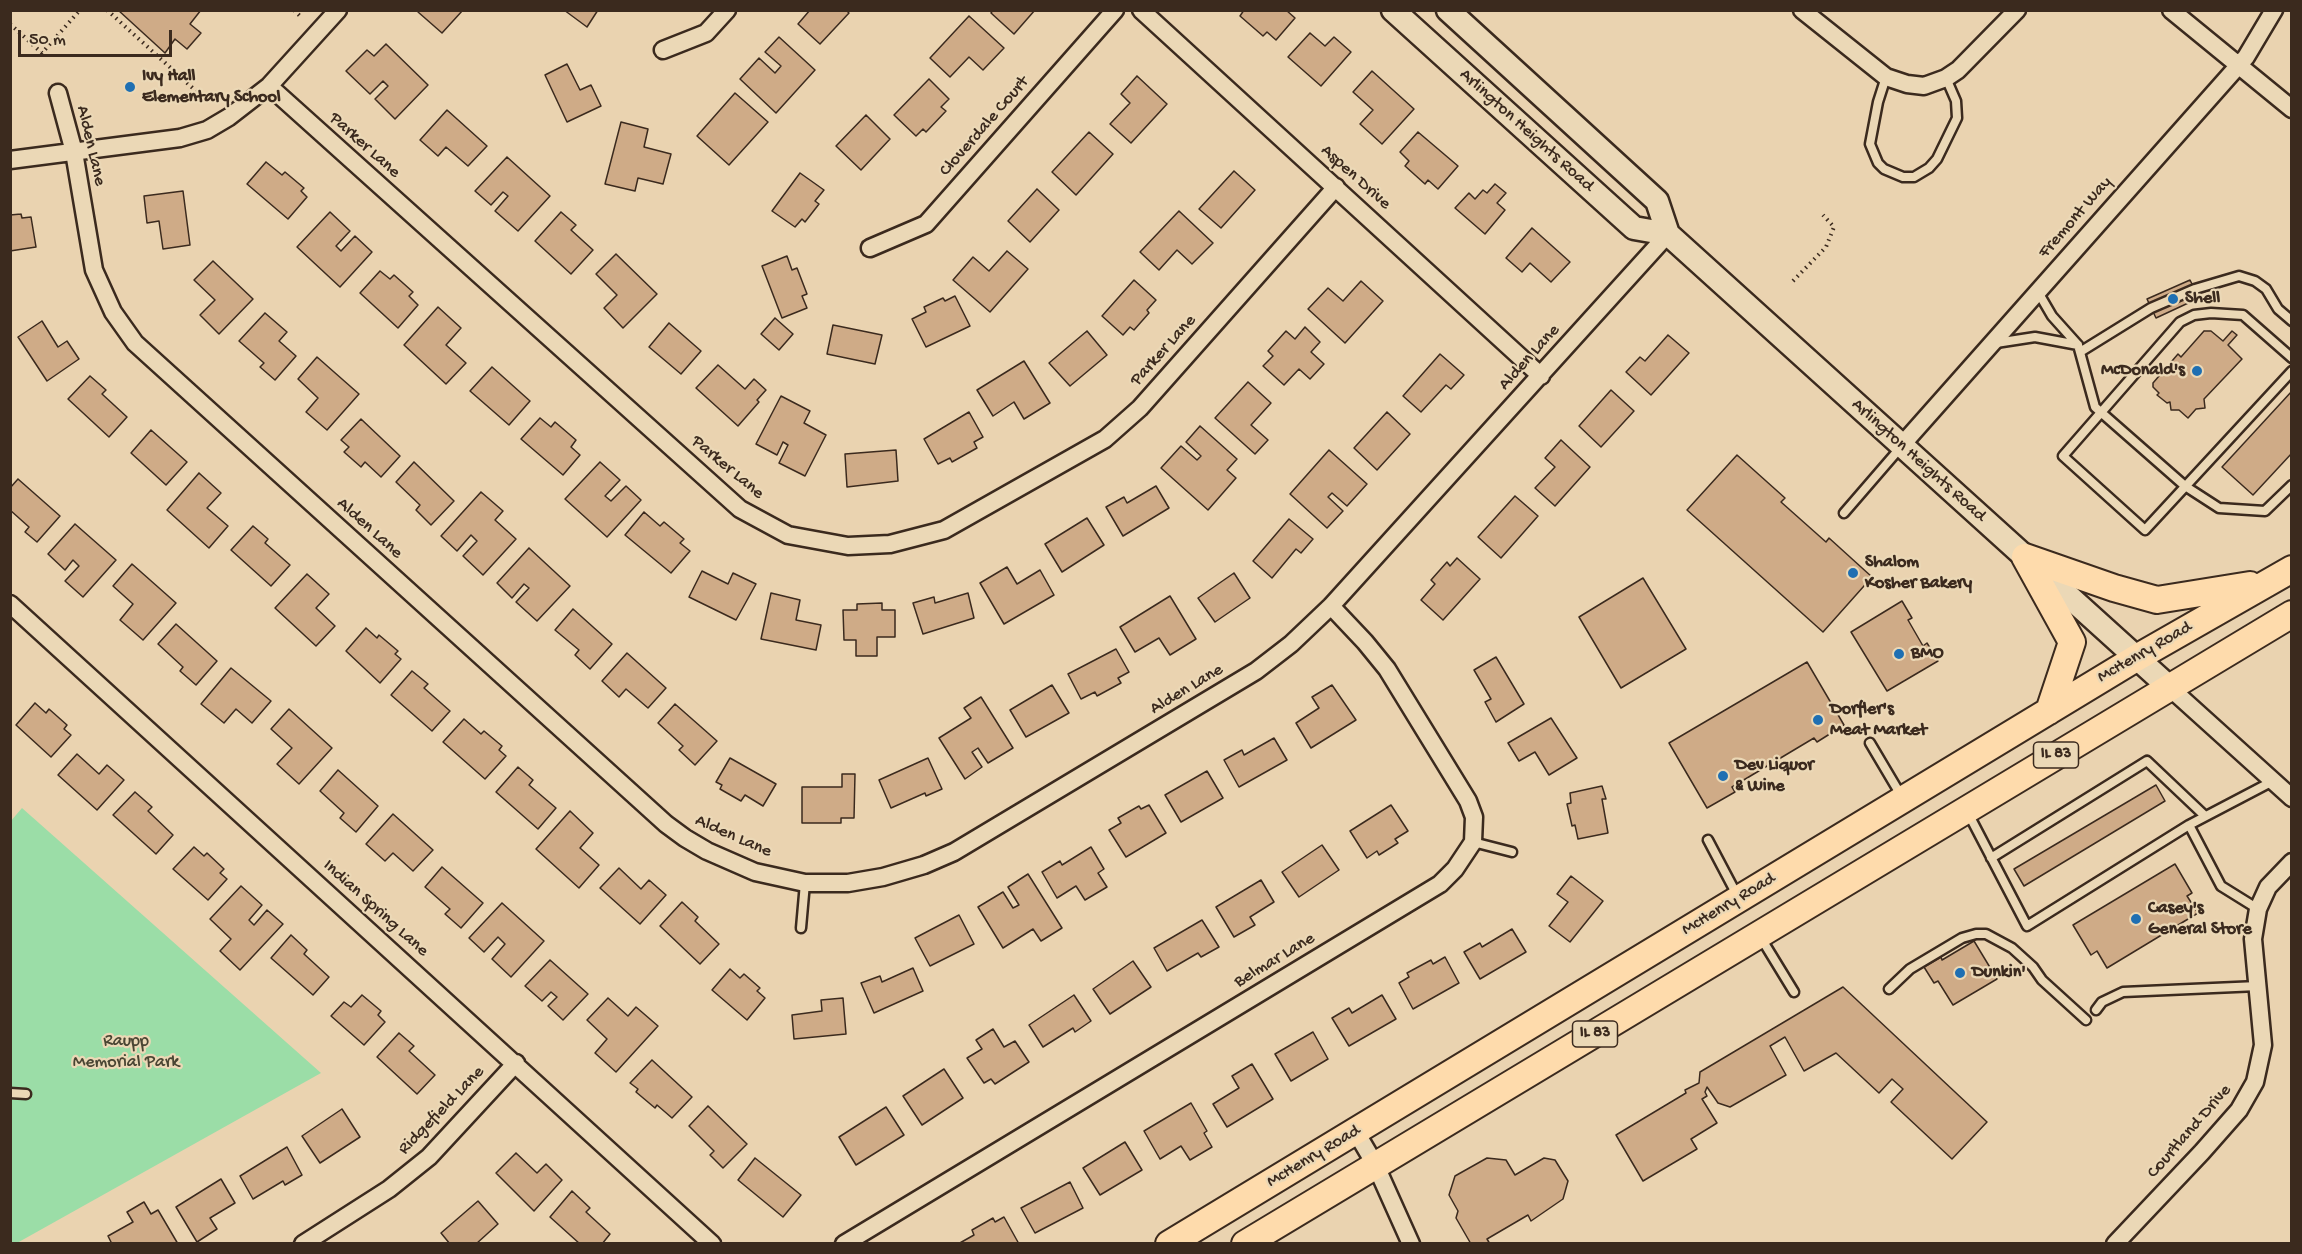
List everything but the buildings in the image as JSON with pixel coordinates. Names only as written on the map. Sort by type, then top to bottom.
[{"type":"main road","name":"Arlington Heights Road","points":[[1393,10],[1634,228],[1668,234]]},
{"type":"main road","name":"Arlington Heights Road","points":[[1448,10],[1657,201],[1668,234],[2169,687]]},
{"type":"main road","points":[[2025,557],[2114,588],[2157,600],[2213,592],[2282,574]]},
{"type":"main road","points":[[2025,557],[2072,642],[2049,711]]},
{"type":"main road","name":"McHenry Road","points":[[1169,1244],[2138,657],[2282,574]]},
{"type":"main road","name":"IL 83","points":[[1245,1244],[2292,614]]},
{"type":"street","points":[[10,160],[180,138],[207,130],[229,117],[269,86],[338,10]]},
{"type":"street","points":[[663,50],[706,33],[727,10]]},
{"type":"street","name":"Cloverdale Court","points":[[870,248],[926,224],[1114,10]]},
{"type":"street","name":"Aspen Drive","points":[[1141,10],[1540,376]]},
{"type":"street","points":[[1802,10],[1886,77],[1914,86],[1931,84],[1946,78],[1966,62],[2017,10]]},
{"type":"street","points":[[2170,10],[2292,109]]},
{"type":"street","name":"Fremont Way","points":[[1901,446],[2246,57],[2274,10]]},
{"type":"street","name":"Parker Lane","points":[[269,86],[740,509],[788,535],[848,546],[890,544],[944,530],[1105,439],[1140,408],[1336,187]]},
{"type":"street","name":"Alden Lane","points":[[58,93],[74,152],[94,270],[113,312],[135,343],[666,824],[706,851],[755,872],[805,883],[848,883],[883,877],[924,865],[954,852],[1256,671],[1291,644],[1331,606],[1668,234]]},
{"type":"street","name":"Indian Spring Lane","points":[[10,604],[712,1244]]},
{"type":"street","points":[[1331,606],[1387,669],[1468,801],[1474,817],[1473,842]]},
{"type":"street","points":[[2169,687],[2292,798]]},
{"type":"street","name":"Belmar Lane","points":[[844,1244],[1440,885],[1455,869],[1473,842]]},
{"type":"street","name":"Courtland Drive","points":[[2115,1244],[2239,1110],[2255,1083],[2263,1046],[2253,939],[2258,909],[2268,886],[2292,862]]},
{"type":"street","name":"Ridgefield Lane","points":[[303,1244],[389,1189],[429,1156],[516,1063]]},
{"type":"street","points":[[1356,1132],[1376,1166],[1411,1244]]},
{"type":"lane","points":[[1886,77],[1878,102],[1870,144],[1878,163],[1893,174],[1903,177],[1914,177],[1929,168],[1937,159],[1957,118],[1956,101],[1946,78]]},
{"type":"lane","points":[[1992,343],[2035,337],[2079,348],[2151,308],[2195,289],[2239,276],[2255,281],[2266,289],[2278,309],[2292,321]]},
{"type":"lane","points":[[2038,291],[2052,316],[2079,348],[2095,407],[2185,486],[2218,508],[2265,511],[2292,484]]},
{"type":"lane","points":[[2292,358],[2243,315],[2211,313],[2194,315],[2180,322],[2062,456],[2145,530],[2292,370]]},
{"type":"lane","points":[[1844,513],[1901,446]]},
{"type":"lane","points":[[1870,743],[1904,799]]},
{"type":"lane","points":[[1991,858],[2147,761],[2205,816]]},
{"type":"lane","points":[[1966,809],[2027,926],[2189,825],[2273,781]]},
{"type":"lane","points":[[2189,825],[2221,886],[2258,909]]},
{"type":"lane","points":[[1708,840],[1739,899]]},
{"type":"lane","points":[[1473,842],[1512,852]]},
{"type":"lane","points":[[801,928],[805,883]]},
{"type":"lane","points":[[1759,934],[1794,992]]},
{"type":"lane","points":[[1889,989],[1910,969],[1962,938],[1976,934],[1995,938],[2012,948],[2033,967],[2042,980],[2086,1020]]},
{"type":"lane","points":[[2096,1010],[2102,1002],[2122,992],[2258,986]]},
{"type":"lane","points":[[10,1093],[26,1094]]},
{"type":"path","points":[[10,24],[42,53],[80,10]]},
{"type":"path","points":[[107,10],[207,101]]},
{"type":"path","points":[[294,10],[300,16]]},
{"type":"path","points":[[1793,281],[1826,247],[1834,227],[1823,215]]},
{"type":"green space","name":"Raupp Memorial Park","points":[[22,808],[321,1073],[17,1243],[11,1244],[10,822]]},
{"type":"place","name":"Ivy Hall Elementary School","points":[[130,87]]},
{"type":"place","name":"Shell","points":[[2173,299]]},
{"type":"place","name":"McDonald's","points":[[2197,371]]},
{"type":"place","name":"Shalom Kosher Bakery","points":[[1853,573]]},
{"type":"place","name":"BMO","points":[[1899,654]]},
{"type":"place","name":"Dorfler's Meat Market","points":[[1818,720]]},
{"type":"place","name":"Dev Liquor & Wine","points":[[1723,776]]},
{"type":"place","name":"Casey's General Store","points":[[2136,919]]},
{"type":"place","name":"Dunkin'","points":[[1960,973]]}]
